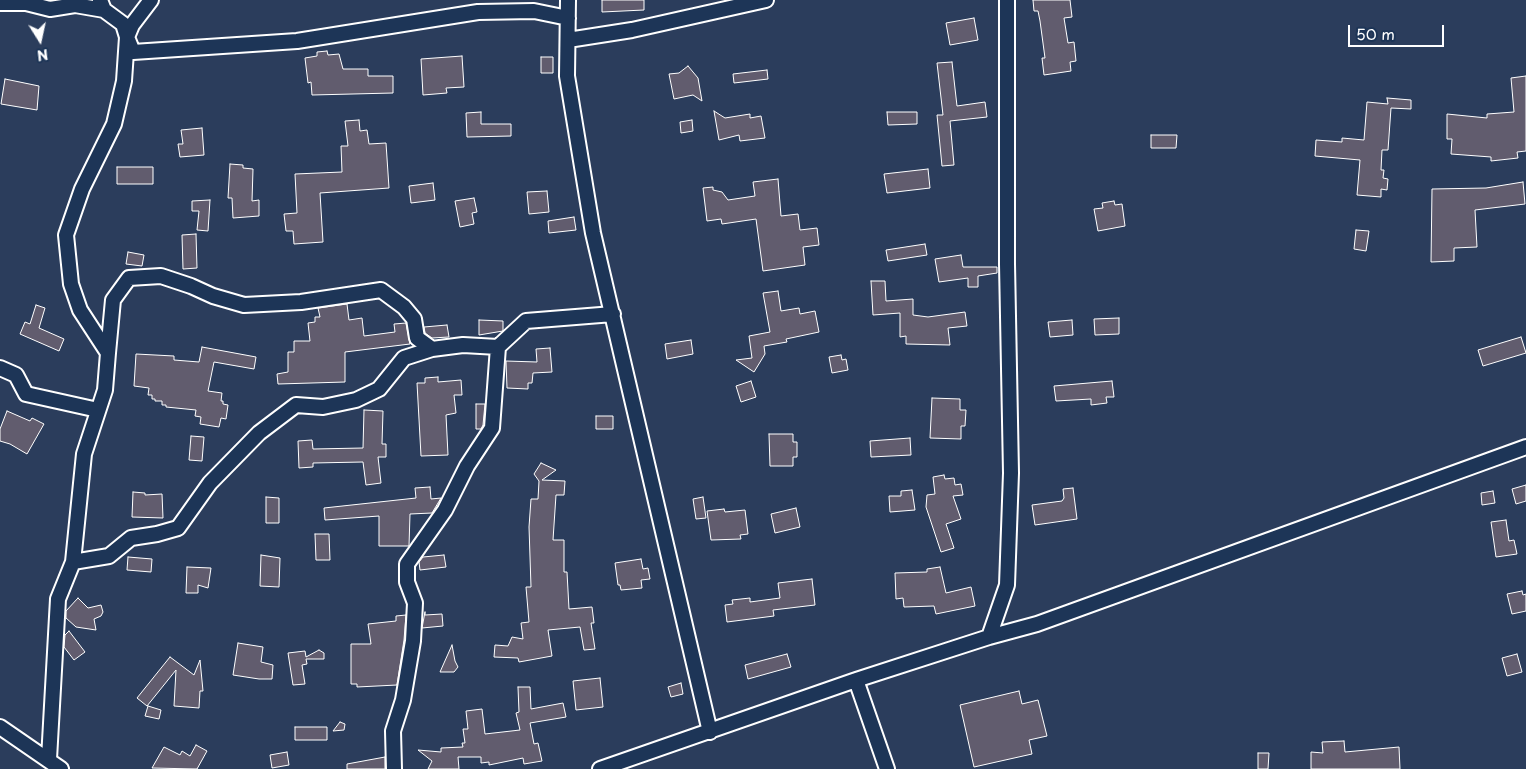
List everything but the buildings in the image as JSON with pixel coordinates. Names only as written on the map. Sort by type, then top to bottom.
[{"type":"street","points":[[108,353],[80,310],[71,284],[66,235],[82,189],[114,124],[124,81],[127,37],[132,25],[151,0]]},
{"type":"street","points":[[568,0],[567,76],[592,234],[613,314],[710,732]]},
{"type":"street","points":[[568,40],[632,30],[766,0]]},
{"type":"street","points":[[989,637],[1007,584],[1011,482],[1007,0]]},
{"type":"street","points":[[0,3],[26,3],[50,9],[75,5],[102,5],[123,24],[133,52],[297,41],[478,12],[534,11],[568,18]]},
{"type":"street","points":[[49,759],[58,599],[73,562],[84,454],[105,390],[113,300],[129,278],[161,276],[213,296],[244,305],[301,302],[381,290],[404,307],[414,320],[417,338],[432,349]]},
{"type":"street","points":[[73,562],[109,556],[131,538],[178,528],[210,483],[259,433],[296,405],[323,407],[356,400],[379,389],[404,358],[432,349],[463,345],[498,346],[526,321],[613,314]]},
{"type":"street","points":[[394,769],[393,731],[403,700],[413,641],[415,603],[407,582],[407,564],[446,510],[467,466],[492,428],[498,346]]},
{"type":"street","points":[[0,368],[16,375],[26,394],[98,410]]},
{"type":"street","points":[[600,769],[856,680],[989,637],[1037,624],[1526,446]]},
{"type":"street","points":[[856,680],[888,769]]},
{"type":"street","points":[[0,727],[61,769]]}]
